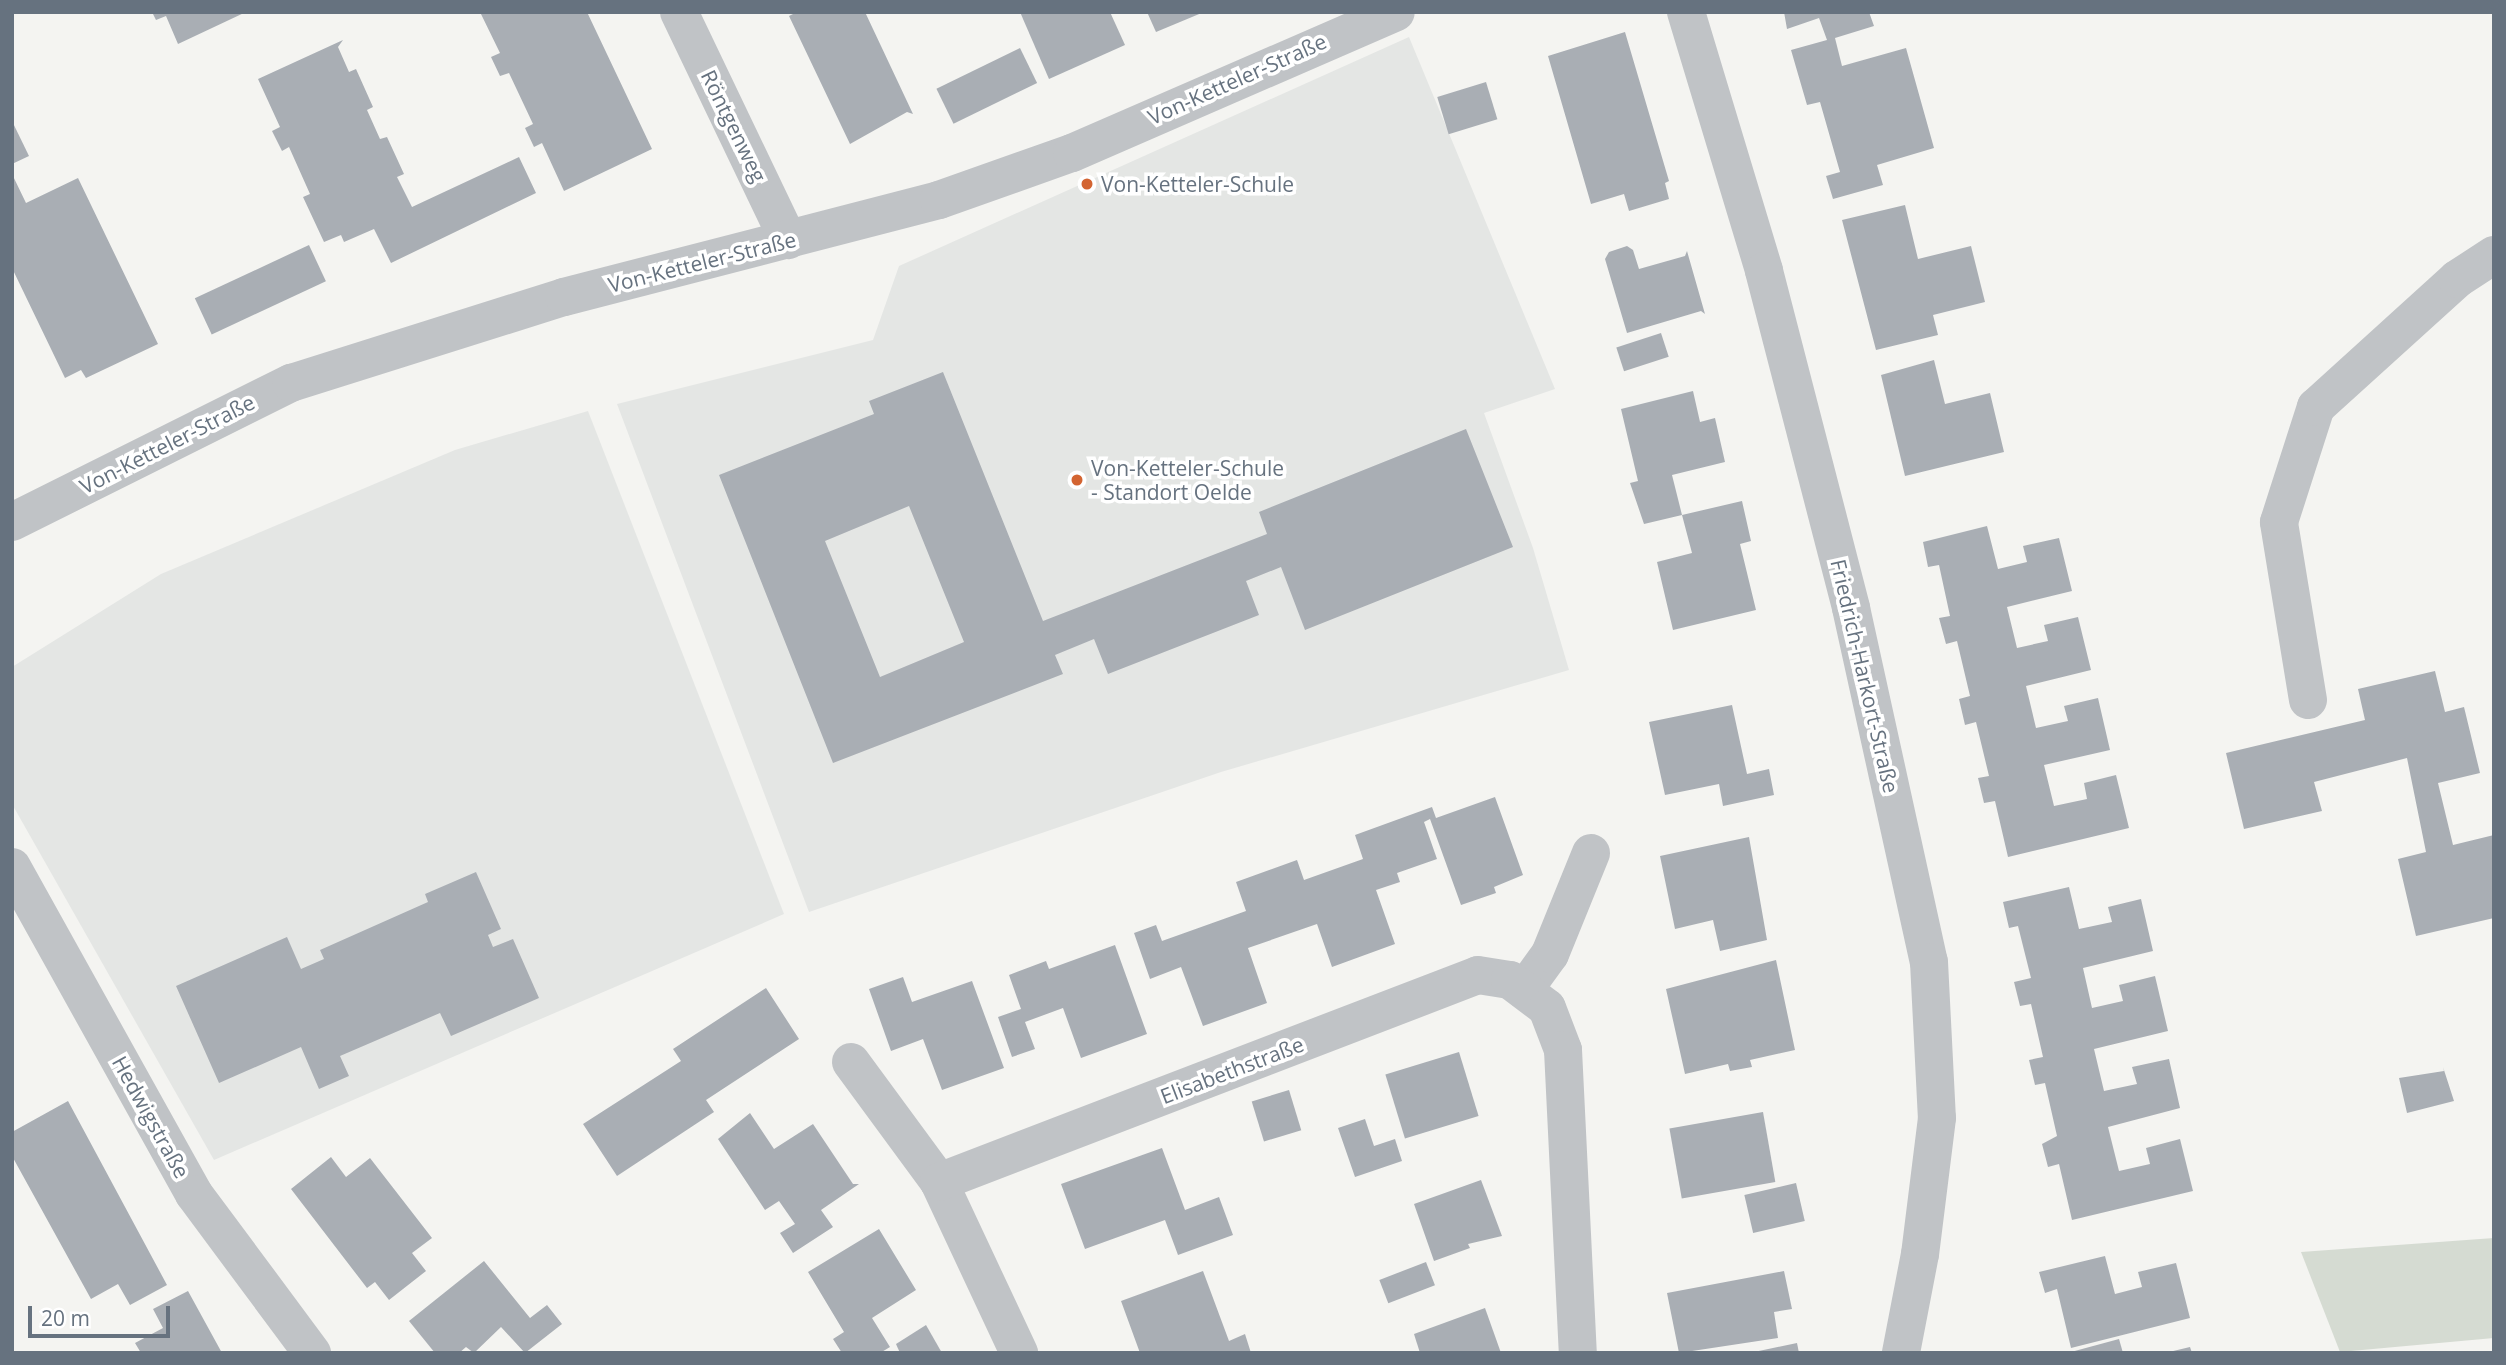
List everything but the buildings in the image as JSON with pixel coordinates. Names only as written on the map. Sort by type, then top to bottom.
[{"type":"street","name":"Von-Ketteler-Straße","points":[[12,522],[290,383],[564,296],[939,200],[1072,153],[1396,12]]},
{"type":"street","name":"Friedrich-Harkort-Straße","points":[[1686,12],[1763,271],[1851,608],[1929,962],[1937,1118],[1920,1254],[1901,1353]]},
{"type":"street","name":"Röntgenweg","points":[[680,13],[788,240]]},
{"type":"street","points":[[2308,700],[2278,522],[2316,407],[2457,279],[2494,255]]},
{"type":"street","points":[[1524,990],[1550,954],[1591,853]]},
{"type":"street","name":"Hedwigstraße","points":[[12,867],[194,1194],[312,1353]]},
{"type":"street","name":"Elisabethstraße","points":[[939,1182],[1478,975],[1510,980],[1548,1008],[1563,1050],[1578,1353]]},
{"type":"street","points":[[851,1062],[939,1182],[1019,1353]]},
{"type":"shaded area","name":"Von-Ketteler-Schule - Standort Oelde","points":[[1409,37],[1555,389],[1484,413],[1533,548],[1569,670],[1221,772],[809,912],[617,404],[873,340],[899,266]]},
{"type":"shaded area","points":[[588,411],[784,914],[214,1160],[12,804],[12,667],[161,574],[455,450]]},
{"type":"shaded area","points":[[2494,1238],[2494,1338],[2340,1352],[2301,1252]]},
{"type":"place","name":"Von-Ketteler-Schule","points":[[1087,184]]},
{"type":"place","name":"Von-Ketteler-Schule - Standort Oelde","points":[[1077,480]]}]
